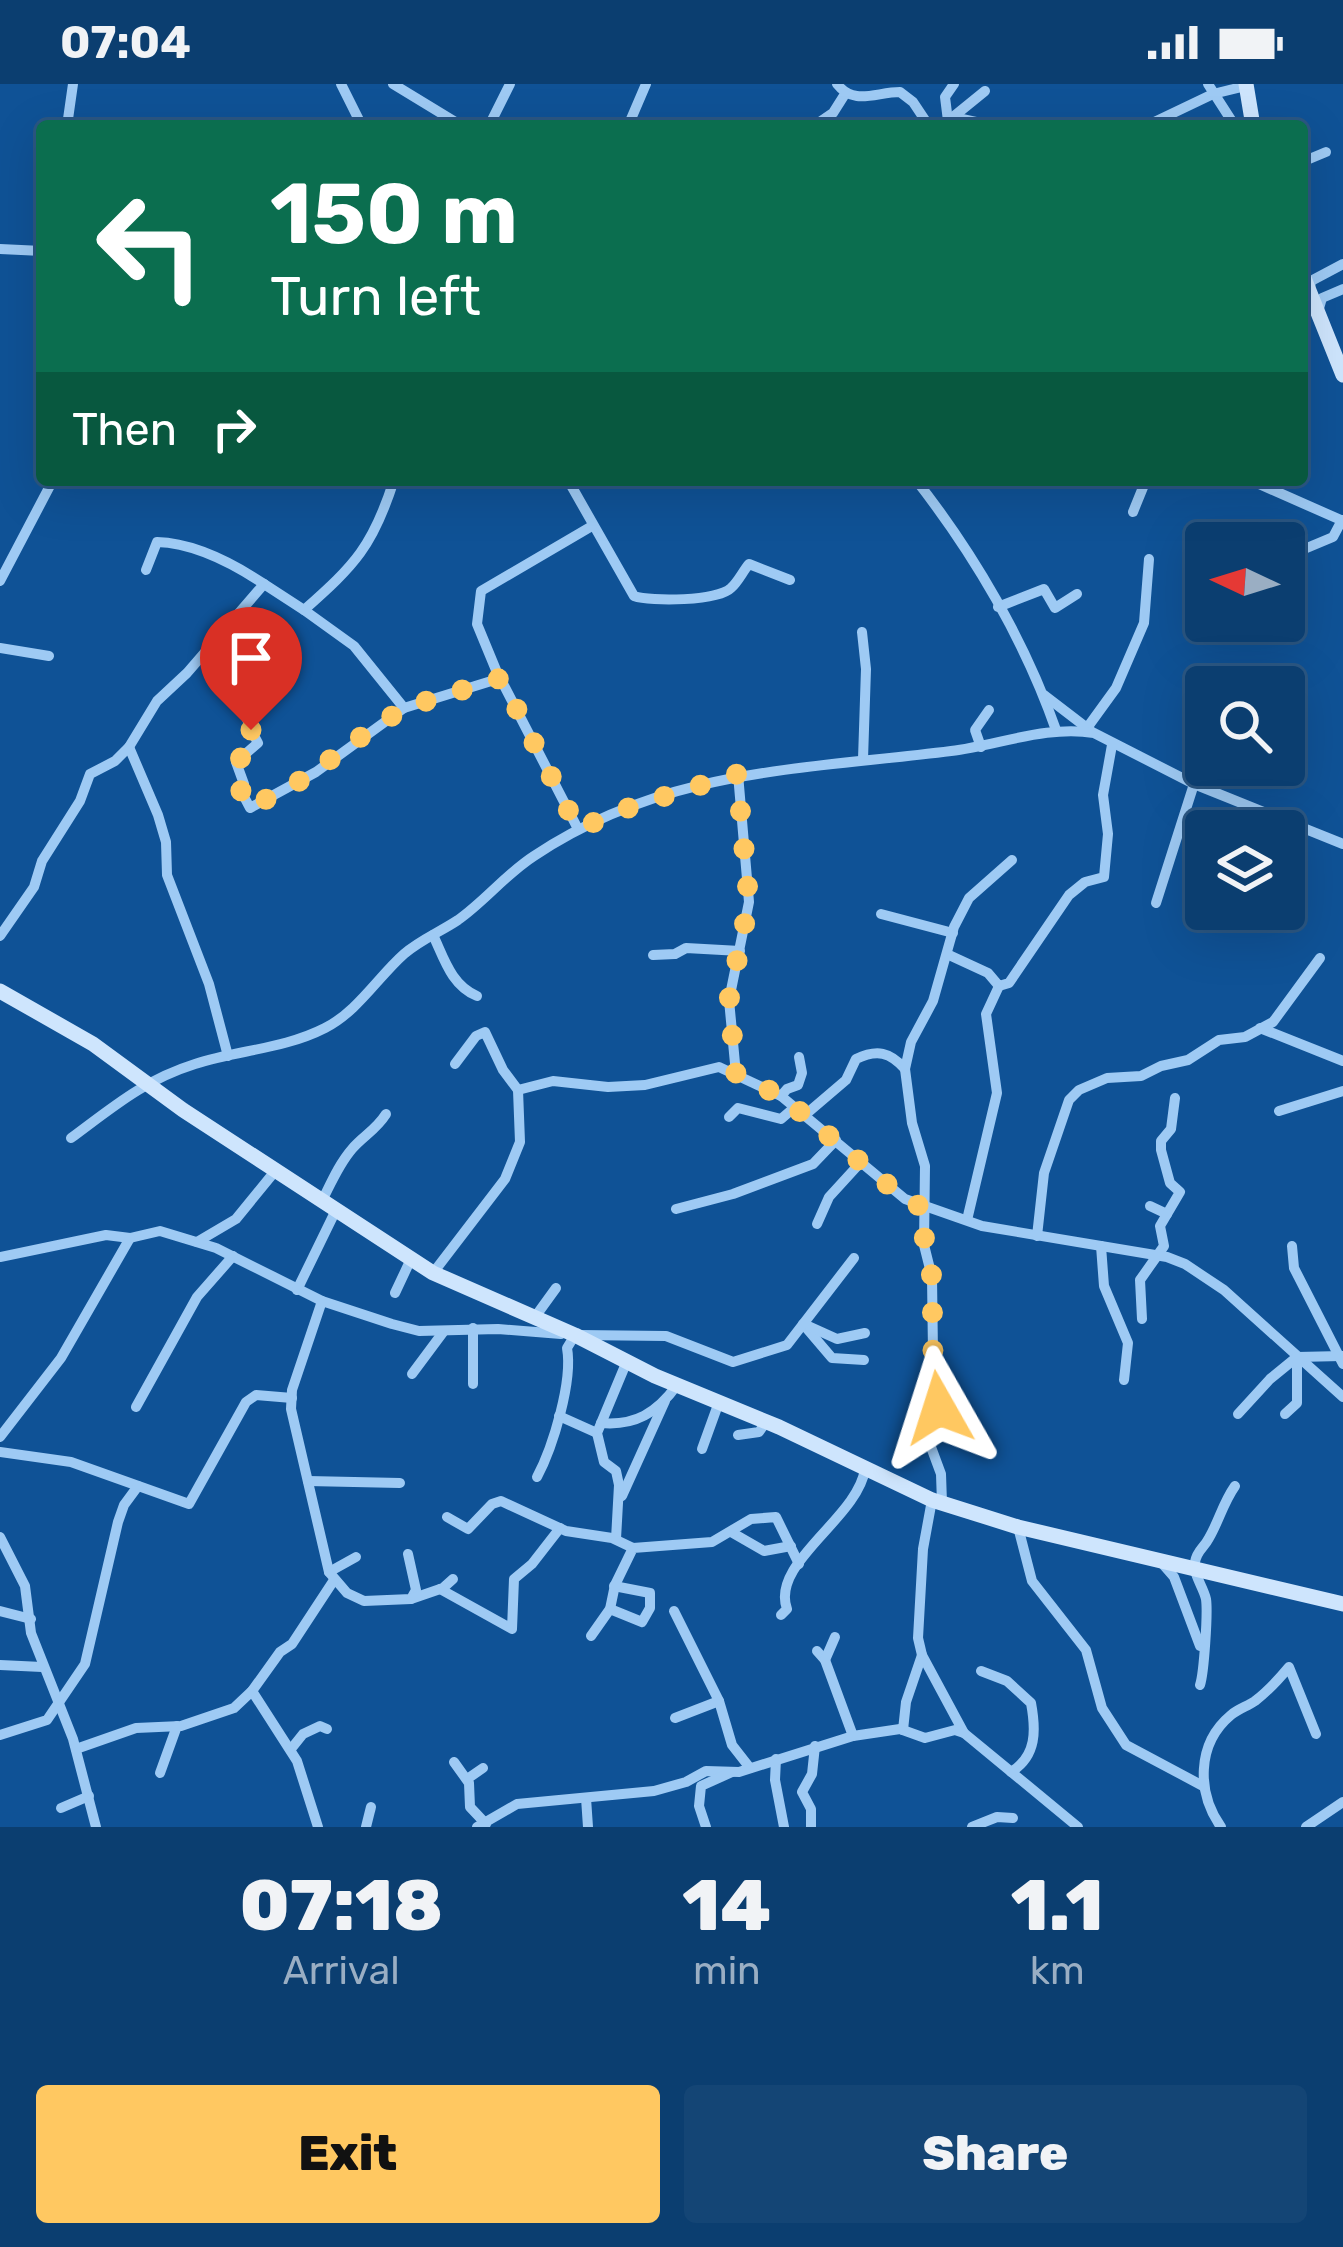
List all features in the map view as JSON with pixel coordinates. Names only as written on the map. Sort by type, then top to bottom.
[{"type":"street","points":[[68,120],[73,84]]},
{"type":"street","points":[[340,84],[359,120]]},
{"type":"street","points":[[393,84],[452,120]]},
{"type":"street","points":[[493,120],[510,84]]},
{"type":"street","points":[[631,120],[646,84]]},
{"type":"street","points":[[950,120],[945,97],[953,85]]},
{"type":"street","points":[[1157,120],[1211,89],[1246,85],[1251,120]]},
{"type":"street","points":[[823,120],[833,113],[841,89],[867,98],[896,88],[925,120]]},
{"type":"street","points":[[1211,89],[1231,120]]},
{"type":"street","points":[[952,120],[985,91]]},
{"type":"street","points":[[1308,160],[1326,152]]},
{"type":"street","points":[[0,249],[36,251]]},
{"type":"street","points":[[1308,281],[1343,263]]},
{"type":"street","points":[[1308,286],[1339,351],[1343,376]]},
{"type":"street","points":[[1318,312],[1322,298],[1343,289]]},
{"type":"street","points":[[0,581],[50,486]]},
{"type":"street","points":[[304,610],[365,550],[392,486]]},
{"type":"street","points":[[571,486],[634,596],[645,600],[717,596],[733,587],[749,564],[790,580]]},
{"type":"street","points":[[921,486],[965,543],[1042,693],[1056,730]]},
{"type":"street","points":[[1133,512],[1144,486]]},
{"type":"street","points":[[1264,486],[1341,518],[1333,538],[1305,549]]},
{"type":"street","points":[[578,829],[477,624],[481,591],[592,526]]},
{"type":"street","points":[[146,570],[157,542],[210,555],[264,584],[354,646],[404,708]]},
{"type":"street","points":[[1090,730],[1116,688],[1144,623],[1149,559]]},
{"type":"street","points":[[0,936],[34,887],[90,774],[129,747],[157,701],[264,584]]},
{"type":"street","points":[[998,607],[1044,589],[1055,608],[1076,594]]},
{"type":"street","points":[[862,632],[866,669],[863,759]]},
{"type":"street","points":[[0,648],[49,656]]},
{"type":"street","points":[[208,650],[228,667],[239,685],[241,704],[258,743],[236,762],[244,784],[240,789],[250,808],[316,772],[404,708],[501,678]]},
{"type":"street","points":[[1042,693],[1112,745],[1185,780]]},
{"type":"street","points":[[981,747],[975,730],[989,710]]},
{"type":"street","points":[[71,1138],[145,1082],[293,1042],[328,1027],[409,950],[461,917],[498,882],[578,829],[633,806],[737,774],[981,747],[1056,730],[1090,730]]},
{"type":"street","points":[[968,1220],[997,1093],[986,1014],[999,986],[1009,983],[1069,895],[1085,882],[1104,877],[1108,834],[1102,795],[1112,745]]},
{"type":"street","points":[[129,747],[158,815],[166,842],[167,875],[209,984],[229,1056]]},
{"type":"street","points":[[736,1074],[729,1000],[749,902],[737,774]]},
{"type":"street","points":[[1156,903],[1193,786]]},
{"type":"street","points":[[1199,786],[1343,844]]},
{"type":"street","points":[[964,1733],[922,1655],[918,1638],[923,1549],[941,1474],[931,1448],[940,1395],[933,1354],[932,1277],[924,1245],[926,1166],[913,1124],[905,1069],[910,1042],[933,1001],[969,898],[1012,860]]},
{"type":"street","points":[[881,914],[953,933]]},
{"type":"street","points":[[433,935],[444,964],[467,992],[477,996]]},
{"type":"street","points":[[653,955],[686,948],[740,951]]},
{"type":"street","points":[[949,955],[988,973],[999,986]]},
{"type":"street","points":[[1037,1236],[1044,1173],[1069,1100],[1079,1090],[1107,1078],[1141,1076],[1188,1060],[1219,1040],[1245,1036],[1273,1022],[1320,958]]},
{"type":"street","points":[[0,991],[93,1044],[433,1273],[676,1385],[937,1501],[1018,1527],[1343,1604]]},
{"type":"street","points":[[1260,1028],[1343,1061]]},
{"type":"street","points":[[433,1273],[505,1179],[520,1142],[518,1090],[485,1032],[476,1036],[455,1064]]},
{"type":"street","points":[[729,1117],[738,1108],[781,1119],[800,1111],[846,1080],[856,1059],[883,1052],[905,1069]]},
{"type":"street","points":[[781,1096],[798,1085],[799,1057]]},
{"type":"street","points":[[518,1090],[553,1082],[645,1085],[719,1067],[781,1096],[905,1199],[926,1209],[1037,1236],[1158,1256],[1197,1270],[1343,1397]]},
{"type":"street","points":[[1280,1111],[1343,1091]]},
{"type":"street","points":[[1142,1319],[1140,1280],[1164,1246],[1160,1226],[1180,1192],[1170,1183],[1161,1150],[1161,1141],[1171,1129],[1175,1098]]},
{"type":"street","points":[[297,1290],[341,1164],[356,1144],[374,1133],[386,1114]]},
{"type":"street","points":[[676,1209],[733,1195],[813,1164],[836,1140]]},
{"type":"street","points":[[817,1224],[829,1198],[861,1162]]},
{"type":"street","points":[[197,1242],[236,1219],[276,1170]]},
{"type":"street","points":[[1150,1206],[1167,1214]]},
{"type":"street","points":[[0,1257],[106,1234],[130,1238],[160,1231],[232,1256],[322,1301],[405,1328],[666,1336],[733,1362],[787,1345],[854,1258]]},
{"type":"street","points":[[0,1437],[62,1358],[130,1238]]},
{"type":"street","points":[[1101,1246],[1104,1286],[1128,1343],[1124,1380]]},
{"type":"street","points":[[1238,1414],[1270,1378],[1297,1357],[1342,1355],[1294,1268],[1292,1246]]},
{"type":"street","points":[[136,1408],[197,1297],[232,1256]]},
{"type":"street","points":[[395,1293],[411,1259]]},
{"type":"street","points":[[535,1317],[556,1288]]},
{"type":"street","points":[[322,1301],[292,1398],[294,1436],[331,1576],[347,1593],[364,1601],[411,1599],[453,1580]]},
{"type":"street","points":[[803,1324],[837,1339],[865,1333]]},
{"type":"street","points":[[803,1324],[832,1358],[864,1360]]},
{"type":"street","points":[[473,1328],[473,1384]]},
{"type":"street","points":[[412,1375],[444,1331]]},
{"type":"street","points":[[537,1477],[559,1416],[557,1397],[569,1360],[567,1348],[575,1335]]},
{"type":"street","points":[[1285,1414],[1297,1403],[1297,1357]]},
{"type":"street","points":[[616,1539],[620,1499],[616,1471],[604,1462],[599,1428],[627,1361]]},
{"type":"street","points":[[620,1499],[676,1385]]},
{"type":"street","points":[[0,1452],[71,1462],[189,1504],[246,1402],[256,1395],[292,1398]]},
{"type":"street","points":[[559,1416],[599,1428],[623,1425],[665,1401]]},
{"type":"street","points":[[701,1448],[719,1402]]},
{"type":"street","points":[[737,1435],[759,1432],[766,1422]]},
{"type":"street","points":[[781,1615],[787,1609],[784,1584],[856,1499],[865,1469]]},
{"type":"street","points":[[308,1480],[400,1483]]},
{"type":"street","points":[[0,1735],[47,1720],[85,1664],[118,1522],[138,1486]]},
{"type":"street","points":[[1200,1685],[1205,1596],[1194,1567],[1199,1547],[1210,1537],[1235,1486]]},
{"type":"street","points":[[447,1517],[468,1529],[501,1501],[576,1534],[616,1539],[632,1548],[712,1542],[759,1516],[776,1517],[799,1564]]},
{"type":"street","points":[[1018,1527],[1032,1581],[1086,1650],[1102,1708],[1126,1745],[1203,1786]]},
{"type":"street","points":[[440,1588],[512,1629],[514,1579],[560,1528]]},
{"type":"street","points":[[731,1532],[764,1551],[790,1546]]},
{"type":"street","points":[[0,1537],[25,1586],[31,1633],[76,1749],[96,1827]]},
{"type":"street","points":[[591,1636],[610,1609],[614,1586],[632,1548]]},
{"type":"street","points":[[409,1554],[416,1590],[411,1599]]},
{"type":"street","points":[[76,1749],[136,1728],[178,1726],[224,1713],[252,1691],[304,1629],[331,1576],[356,1557]]},
{"type":"street","points":[[1157,1558],[1174,1577],[1202,1652]]},
{"type":"street","points":[[610,1609],[642,1622],[650,1609],[650,1593],[614,1586]]},
{"type":"street","points":[[674,1611],[719,1701],[733,1744],[750,1768]]},
{"type":"street","points":[[0,1612],[31,1619]]},
{"type":"street","points":[[835,1636],[821,1655],[853,1736]]},
{"type":"street","points":[[903,1730],[906,1702],[922,1655]]},
{"type":"street","points":[[0,1665],[42,1667]]},
{"type":"street","points":[[1221,1827],[1209,1810],[1203,1786],[1206,1756],[1231,1714],[1252,1704],[1289,1667],[1316,1734]]},
{"type":"street","points":[[981,1671],[1007,1682],[1031,1702],[1033,1748],[1018,1770],[1011,1772]]},
{"type":"street","points":[[252,1691],[295,1744]]},
{"type":"street","points":[[675,1718],[719,1701]]},
{"type":"street","points":[[295,1725],[295,1744],[318,1827]]},
{"type":"street","points":[[160,1773],[178,1726]]},
{"type":"street","points":[[295,1744],[310,1728],[327,1730]]},
{"type":"street","points":[[706,1827],[699,1806],[700,1786],[732,1772],[853,1736],[903,1730],[925,1738],[955,1730],[1078,1827]]},
{"type":"street","points":[[811,1827],[811,1809],[802,1792],[812,1774],[815,1746]]},
{"type":"street","points":[[776,1759],[784,1827]]},
{"type":"street","points":[[454,1762],[467,1779],[470,1807],[482,1825],[518,1804],[671,1787],[706,1771],[732,1772]]},
{"type":"street","points":[[467,1779],[483,1768]]},
{"type":"street","points":[[292,1802],[308,1795]]},
{"type":"street","points":[[61,1808],[89,1796]]},
{"type":"street","points":[[586,1798],[588,1827]]},
{"type":"street","points":[[1306,1827],[1343,1802]]},
{"type":"street","points":[[366,1827],[371,1808]]},
{"type":"street","points":[[972,1827],[997,1817],[1013,1818]]},
{"type":"route","points":[[251,730],[258,743],[236,762],[244,784],[240,789],[250,808],[316,772],[404,708],[501,678],[578,829],[633,806],[737,774],[749,902],[729,1000],[736,1074],[781,1096],[905,1199],[926,1209],[923,1231],[932,1277],[939,1408]]}]
